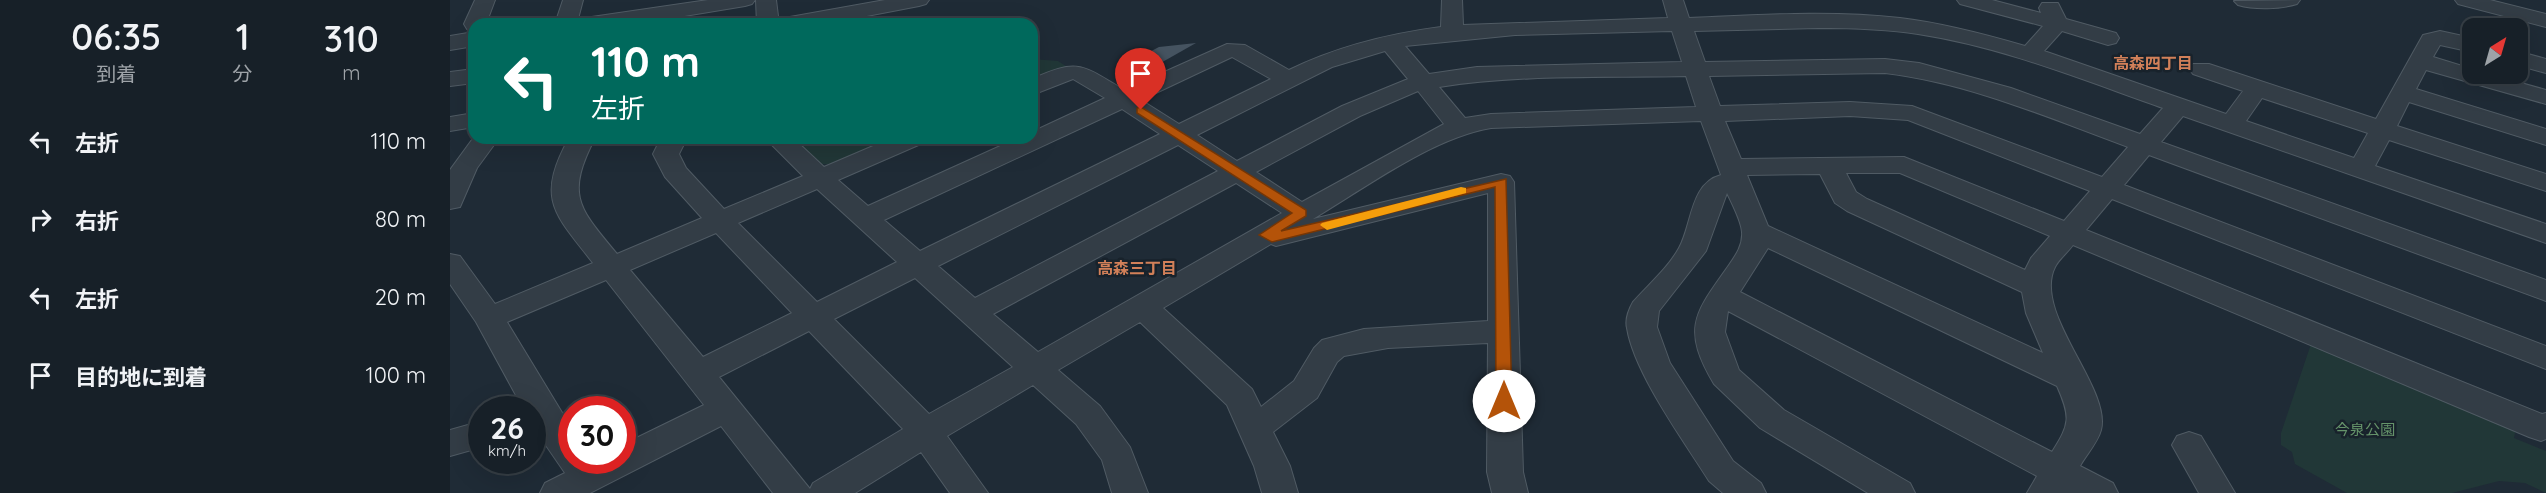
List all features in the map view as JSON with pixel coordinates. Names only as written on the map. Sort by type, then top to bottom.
[{"type":"street","points":[[476,18],[485,0]]},
{"type":"street","points":[[568,18],[573,0]]},
{"type":"street","points":[[613,18],[664,7],[745,0]]},
{"type":"street","points":[[766,0],[768,18]]},
{"type":"street","points":[[817,18],[889,2],[919,0]]},
{"type":"street","points":[[1452,0],[1452,31]]},
{"type":"street","points":[[1967,0],[2052,13],[2108,38]]},
{"type":"street","points":[[2246,1],[2290,0]]},
{"type":"street","points":[[2465,0],[2546,21]]},
{"type":"street","points":[[697,374],[1287,79],[1352,51],[1389,41],[1452,31],[1677,12],[1815,10],[1881,23],[1924,28],[2030,54],[2546,234]]},
{"type":"street","points":[[1677,12],[1710,114],[1756,231],[1753,252],[1721,295],[1713,310],[1709,332],[1725,376],[1772,419],[1897,493]]},
{"type":"street","points":[[2030,54],[2052,13]]},
{"type":"street","points":[[1912,113],[1924,28]]},
{"type":"street","points":[[2360,170],[2431,40],[2440,38],[2462,43]]},
{"type":"street","points":[[1389,41],[1459,126]]},
{"type":"street","points":[[1038,138],[1227,51],[1237,51],[1287,79]]},
{"type":"street","points":[[2420,61],[2546,97]]},
{"type":"street","points":[[2528,61],[2546,66]]},
{"type":"street","points":[[973,312],[1236,171],[1399,88],[1478,74],[1842,65],[1919,70],[2003,93],[2546,291]]},
{"type":"street","points":[[2201,69],[2546,183]]},
{"type":"street","points":[[1038,85],[1065,74],[1077,72],[1301,213]]},
{"type":"street","points":[[450,79],[468,77]]},
{"type":"street","points":[[2230,125],[2257,88]]},
{"type":"street","points":[[2404,93],[2546,137]]},
{"type":"street","points":[[2052,482],[2084,430],[2084,409],[2073,380],[2041,313],[2036,287],[2041,265],[2178,106]]},
{"type":"street","points":[[826,493],[926,432],[1429,140],[1459,126],[1491,121],[1850,109],[1912,113],[2546,358]]},
{"type":"street","points":[[450,123],[468,121]]},
{"type":"street","points":[[450,201],[464,168],[482,144]]},
{"type":"street","points":[[579,144],[568,164],[564,184],[569,214],[610,268],[794,493]]},
{"type":"street","points":[[671,144],[666,154],[674,171],[926,432],[970,493]]},
{"type":"street","points":[[784,144],[1088,415],[1118,456],[1130,493]]},
{"type":"street","points":[[489,318],[900,144]]},
{"type":"street","points":[[865,218],[1025,144]]},
{"type":"street","points":[[1828,165],[1845,197],[1857,205],[2036,287]]},
{"type":"street","points":[[1748,493],[1721,471],[1655,365],[1642,327],[1644,309],[1692,251],[1712,193],[1722,183],[1734,174],[1828,165],[1904,165],[2541,428],[2546,426]]},
{"type":"street","points":[[1265,235],[1272,237],[1297,233],[1501,182],[1505,472],[1510,493]]},
{"type":"street","points":[[1756,231],[2073,380]]},
{"type":"street","points":[[450,262],[489,318],[528,396]]},
{"type":"street","points":[[1721,295],[2052,482],[2100,493]]},
{"type":"street","points":[[1142,307],[1180,339],[1240,398],[1272,466],[1280,493]]},
{"type":"street","points":[[1254,428],[1299,396],[1313,380],[1322,357],[1335,346],[1367,339],[1503,331]]},
{"type":"street","points":[[636,446],[726,409]]},
{"type":"street","points":[[546,430],[558,449]]},
{"type":"street","points":[[450,443],[468,438]]},
{"type":"street","points":[[2189,445],[2217,493]]},
{"type":"green space","points":[[1038,59],[1058,61],[1069,68],[1038,81]]},
{"type":"green space","points":[[799,144],[889,144],[840,165],[822,164]]},
{"type":"green space","name":"今泉公園","points":[[2313,338],[2517,423],[2514,438],[2546,451],[2546,493],[2525,483],[2499,481],[2452,493],[2347,493],[2295,464],[2292,452],[2281,445],[2281,433]]},
{"type":"building","points":[[1196,43],[1143,73],[1124,65],[1159,47]]},
{"type":"slow traffic","points":[[1327,225],[1461,191]]},
{"type":"district","name":"高森四丁目","points":[[2153,63]]},
{"type":"district","name":"高森三丁目","points":[[1137,268]]},
{"type":"route","points":[[1141,110],[1301,213],[1265,235],[1272,237],[1297,233],[1501,182],[1504,401]]}]
